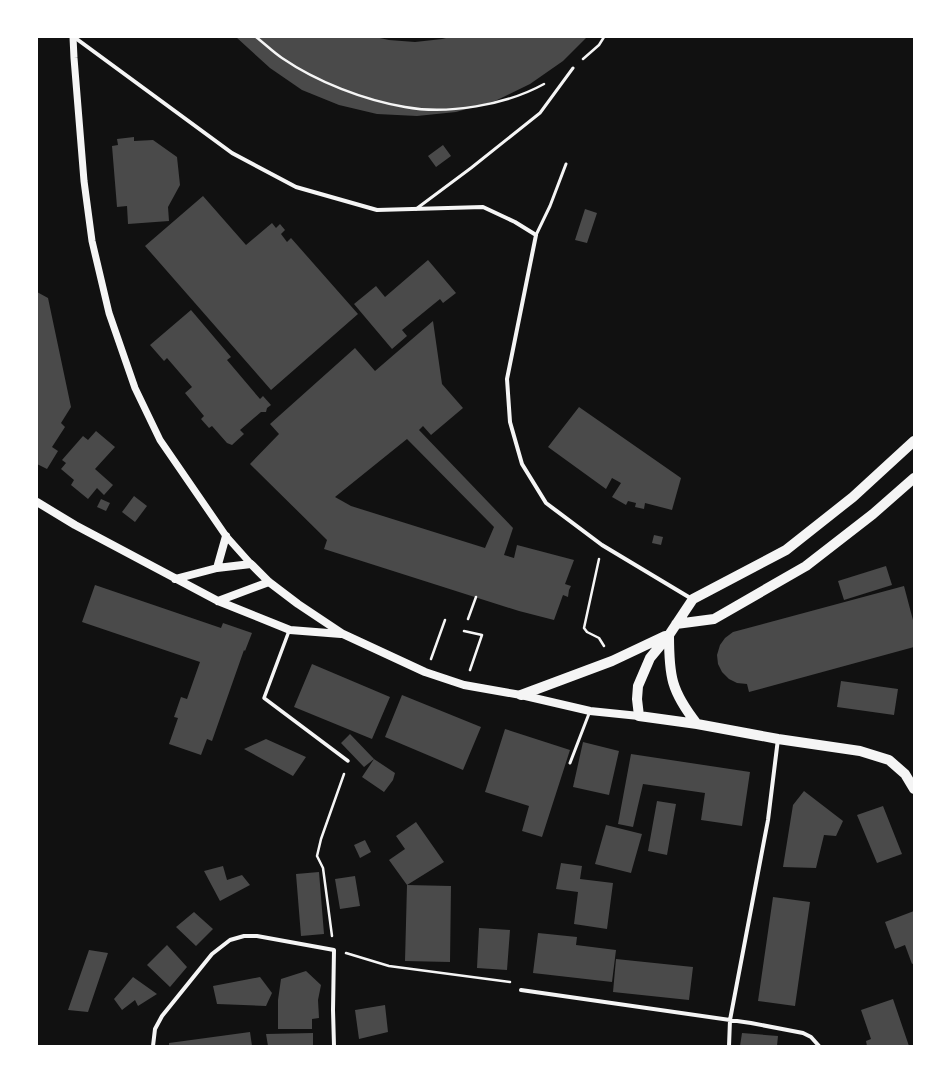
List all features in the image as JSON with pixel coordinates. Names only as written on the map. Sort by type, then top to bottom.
[{"type":"main road","points":[[639,716],[636,699],[638,686],[650,658],[669,635],[693,599],[786,550],[853,497],[914,441]]},
{"type":"main road","points":[[676,624],[714,619],[806,566],[872,514],[914,478]]},
{"type":"main road","points":[[37,502],[75,525],[218,601],[290,630],[343,634]]},
{"type":"main road","points":[[217,568],[226,536]]},
{"type":"main road","points":[[175,579],[217,568],[251,564],[269,582],[298,604],[343,634],[425,672],[464,685],[521,695],[590,711],[697,724],[778,739],[860,751],[889,760],[905,774],[914,789]]},
{"type":"main road","points":[[218,601],[269,582]]},
{"type":"main road","points":[[521,695],[612,661],[669,635]]},
{"type":"main road","points":[[669,635],[669,664],[674,689],[684,707],[697,724]]},
{"type":"street","points":[[74,37],[232,153],[296,187],[377,210],[483,207],[515,222],[536,235],[507,379],[510,422],[522,464],[546,503],[602,545],[693,599]]},
{"type":"street","points":[[74,37],[74,58],[84,182],[92,240],[109,313],[135,388],[160,440],[226,536],[251,564]]},
{"type":"street","points":[[290,630],[264,698],[348,762]]},
{"type":"street","points":[[729,1046],[730,1020],[768,820],[778,739]]},
{"type":"street","points":[[153,1046],[155,1029],[162,1016],[212,954],[230,940],[244,936],[257,936],[334,950],[334,1046]]},
{"type":"street","points":[[521,990],[751,1023],[803,1033],[811,1037],[819,1046]]},
{"type":"lane","points":[[416,209],[471,168],[540,113],[573,68]]},
{"type":"lane","points":[[536,235],[550,206],[566,164]]},
{"type":"lane","points":[[570,763],[590,711]]},
{"type":"path","points":[[256,37],[282,58],[315,77],[364,97],[406,108],[446,110],[490,104],[533,90],[546,83]]},
{"type":"path","points":[[573,68],[599,45],[604,37]]},
{"type":"path","points":[[602,545],[584,628],[587,632],[599,638],[612,661]]},
{"type":"path","points":[[468,619],[476,597]]},
{"type":"path","points":[[425,672],[445,620]]},
{"type":"path","points":[[464,631],[482,635],[464,685]]},
{"type":"path","points":[[348,762],[321,838],[317,856],[323,868],[334,950],[389,966],[522,984],[521,990]]},
{"type":"building","points":[[236,37],[375,37],[389,40],[415,42],[450,37],[587,37],[563,61],[530,84],[495,101],[456,112],[417,116],[377,114],[339,105],[302,90],[270,68]]},
{"type":"building","points":[[134,137],[134,141],[153,140],[177,157],[180,185],[168,207],[169,221],[128,224],[127,206],[117,207],[112,146],[118,145],[117,139]]},
{"type":"building","points":[[443,145],[451,156],[436,167],[428,156]]},
{"type":"building","points":[[203,196],[246,245],[272,223],[276,228],[280,224],[285,230],[281,234],[287,242],[291,238],[358,314],[271,390],[145,246]]},
{"type":"building","points":[[585,209],[597,213],[587,243],[575,240]]},
{"type":"building","points":[[428,260],[456,293],[443,303],[440,299],[402,330],[407,336],[392,349],[354,304],[376,286],[385,297]]},
{"type":"building","points":[[37,292],[48,298],[71,407],[61,423],[65,427],[52,447],[58,451],[47,469],[37,464]]},
{"type":"building","points":[[191,310],[231,357],[227,360],[260,399],[263,396],[271,405],[267,408],[266,412],[261,412],[240,430],[244,434],[232,445],[227,443],[212,426],[209,428],[201,419],[204,416],[185,393],[192,387],[167,358],[164,361],[150,345]]},
{"type":"building","points":[[433,321],[442,384],[463,408],[431,435],[423,426],[419,430],[513,528],[504,555],[514,558],[517,545],[574,560],[565,584],[571,586],[568,597],[563,595],[554,620],[519,611],[324,549],[327,540],[250,464],[279,434],[270,424],[355,348],[375,371]],"holes":[[[407,439],[494,527],[485,548],[351,506],[335,497]]]},
{"type":"building","points":[[579,407],[681,478],[672,510],[645,503],[644,509],[635,507],[636,503],[628,501],[626,505],[612,497],[621,483],[612,478],[606,489],[548,447]]},
{"type":"building","points":[[96,431],[115,447],[95,469],[113,485],[104,495],[97,488],[88,499],[71,485],[74,480],[61,469],[66,463],[62,460],[83,436],[88,440]]},
{"type":"building","points":[[134,496],[147,506],[135,522],[122,512]]},
{"type":"building","points":[[101,499],[110,503],[106,511],[97,507]]},
{"type":"building","points":[[654,535],[663,537],[661,545],[652,543]]},
{"type":"building","points":[[886,566],[892,585],[844,600],[838,581]]},
{"type":"building","points":[[95,585],[221,628],[223,623],[252,633],[245,651],[244,650],[212,741],[207,739],[201,755],[169,744],[178,718],[174,717],[181,697],[187,699],[200,662],[82,622]]},
{"type":"building","points":[[904,586],[914,624],[914,647],[749,692],[747,684],[737,683],[729,679],[722,672],[718,664],[717,655],[720,645],[725,638],[733,632]]},
{"type":"building","points":[[312,664],[390,697],[372,739],[294,707]]},
{"type":"building","points":[[841,681],[898,689],[894,715],[837,707]]},
{"type":"building","points":[[402,695],[481,727],[463,770],[385,737]]},
{"type":"building","points":[[505,729],[570,750],[542,837],[522,831],[529,806],[485,792]]},
{"type":"building","points":[[350,734],[374,759],[364,767],[341,743]]},
{"type":"building","points":[[266,739],[306,757],[293,776],[244,749]]},
{"type":"building","points":[[583,742],[619,751],[609,795],[573,787]]},
{"type":"building","points":[[631,754],[750,772],[742,826],[701,820],[705,793],[643,784],[633,827],[618,824]]},
{"type":"building","points":[[374,759],[395,773],[393,780],[384,792],[362,777]]},
{"type":"building","points":[[804,791],[843,821],[836,836],[824,835],[816,868],[783,867],[793,805]]},
{"type":"building","points":[[657,801],[676,804],[667,855],[648,851]]},
{"type":"building","points":[[883,806],[902,854],[877,863],[857,815]]},
{"type":"building","points":[[416,822],[444,862],[407,885],[389,860],[405,849],[396,836]]},
{"type":"building","points":[[606,825],[642,834],[631,873],[595,864]]},
{"type":"building","points":[[365,840],[371,852],[360,858],[354,845]]},
{"type":"building","points":[[561,863],[582,866],[580,879],[613,883],[607,929],[574,924],[578,892],[556,889]]},
{"type":"building","points":[[223,866],[227,880],[242,875],[250,885],[220,901],[204,871]]},
{"type":"building","points":[[319,872],[324,934],[301,936],[296,874]]},
{"type":"building","points":[[355,876],[360,906],[340,909],[335,879]]},
{"type":"building","points":[[407,885],[451,886],[450,962],[405,961]]},
{"type":"building","points":[[773,897],[810,902],[795,1006],[758,1001]]},
{"type":"building","points":[[914,911],[914,963],[912,964],[905,945],[895,949],[885,922]]},
{"type":"building","points":[[194,912],[213,929],[196,946],[176,927]]},
{"type":"building","points":[[479,928],[510,930],[507,970],[477,968]]},
{"type":"building","points":[[538,933],[577,937],[576,945],[616,950],[612,982],[533,973]]},
{"type":"building","points":[[167,945],[187,967],[170,987],[147,965]]},
{"type":"building","points":[[89,950],[108,953],[88,1012],[68,1010]]},
{"type":"building","points":[[616,959],[693,967],[689,1000],[613,992]]},
{"type":"building","points":[[306,971],[321,985],[318,1000],[319,1018],[312,1019],[312,1029],[278,1029],[278,1000],[281,979]]},
{"type":"building","points":[[133,977],[157,994],[138,1006],[135,1000],[122,1010],[114,999]]},
{"type":"building","points":[[260,977],[272,993],[266,1006],[217,1004],[213,986]]},
{"type":"building","points":[[893,999],[909,1046],[867,1046],[866,1041],[871,1039],[861,1010]]},
{"type":"building","points":[[385,1005],[388,1032],[359,1039],[355,1010]]},
{"type":"building","points":[[250,1032],[252,1046],[169,1046],[169,1043]]},
{"type":"building","points":[[313,1033],[313,1046],[268,1046],[266,1034]]},
{"type":"building","points":[[742,1033],[778,1036],[777,1046],[740,1046]]}]
